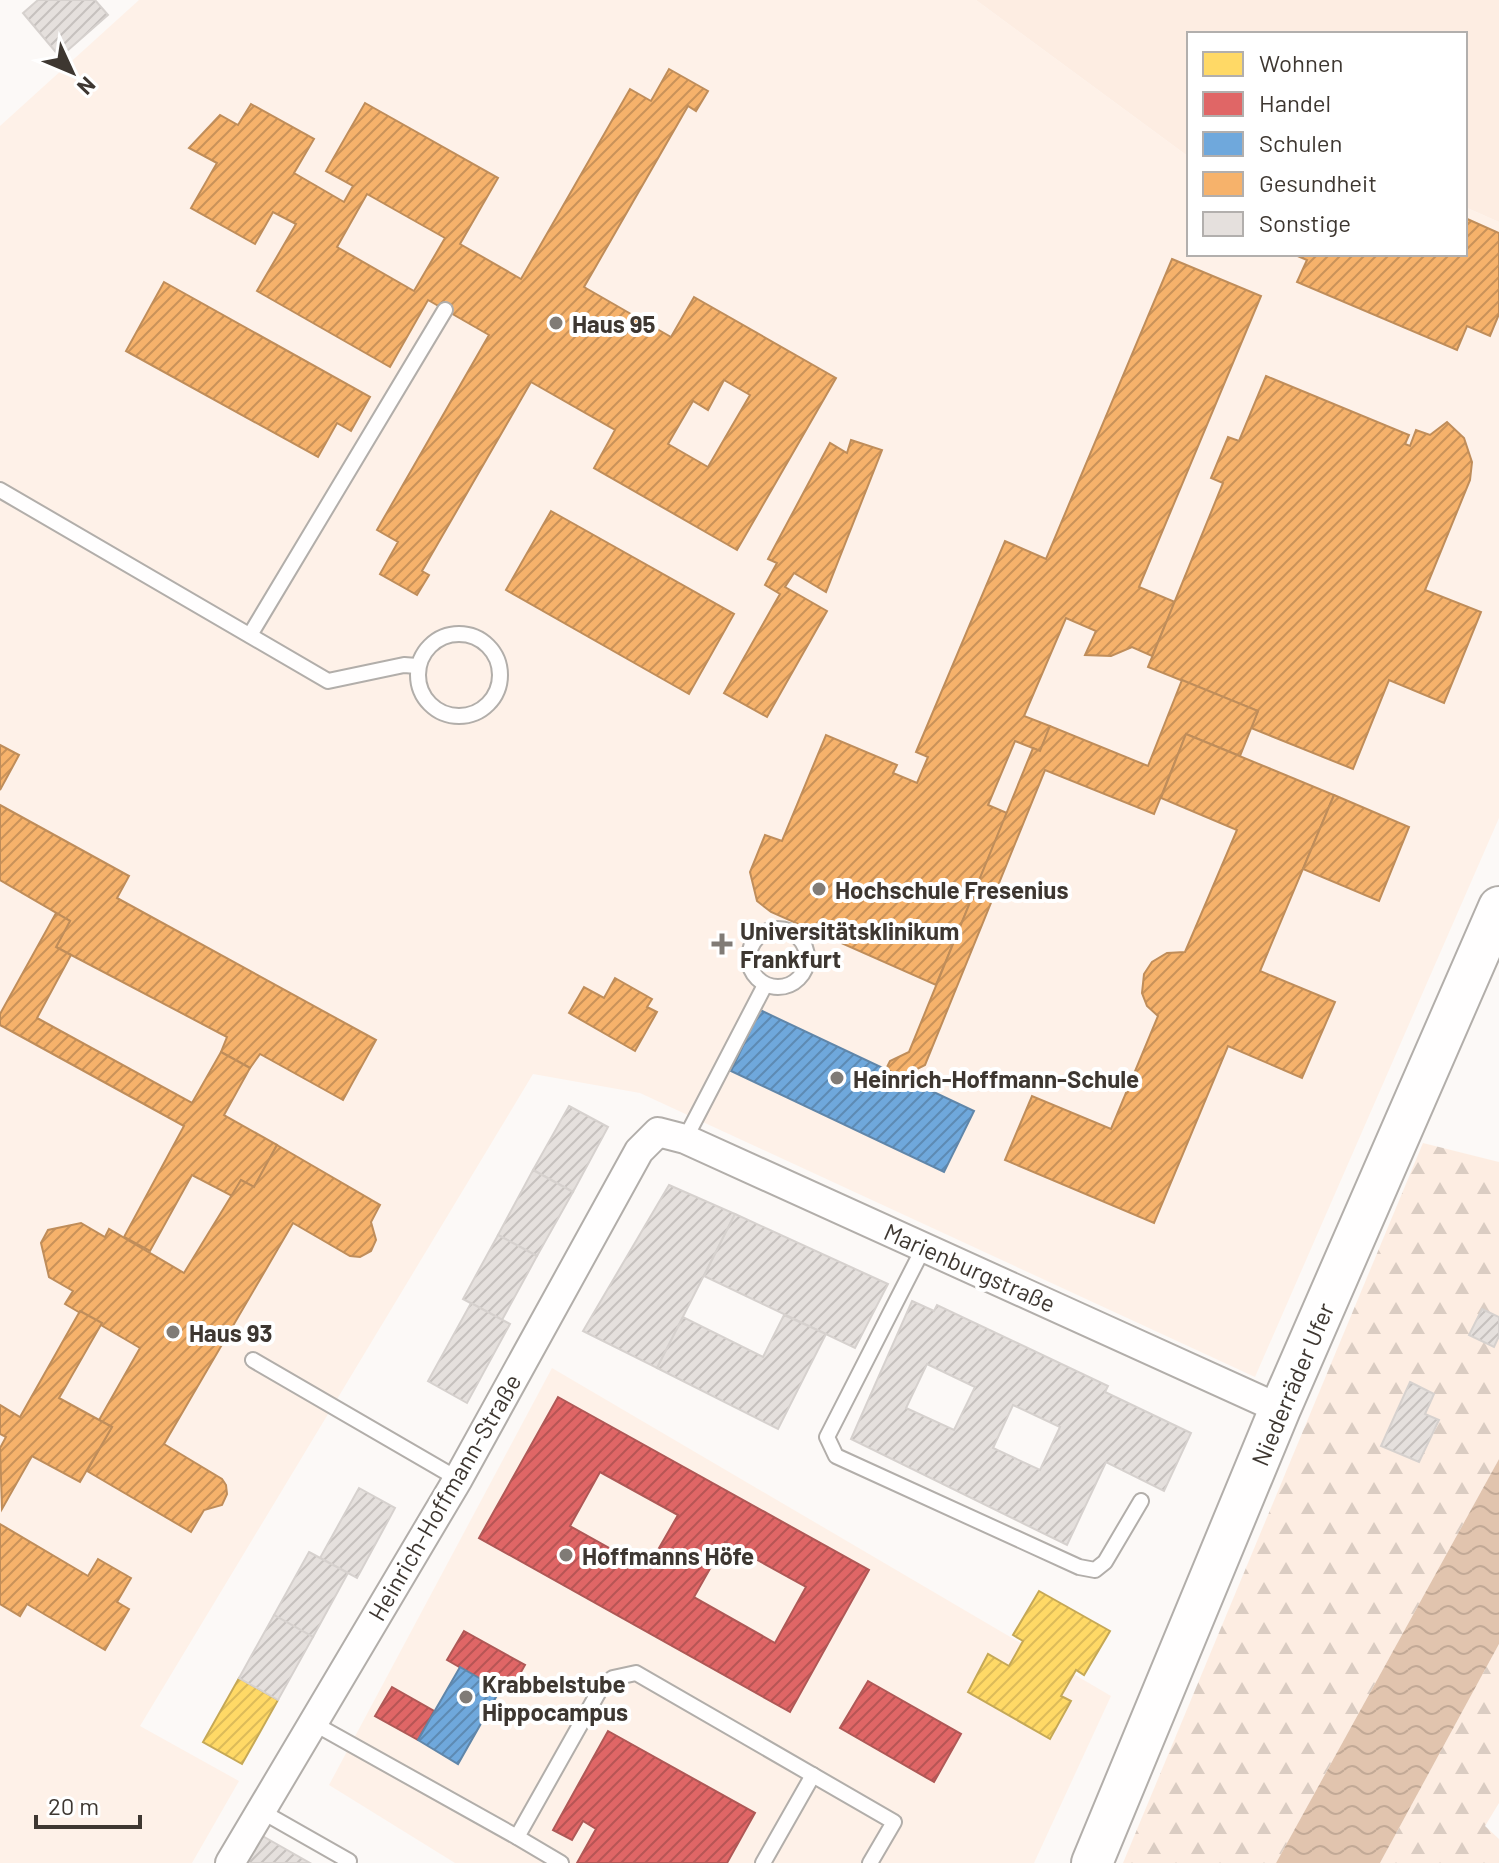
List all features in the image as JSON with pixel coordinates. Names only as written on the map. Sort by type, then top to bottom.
[{"type":"main road","name":"Niederräder Ufer","points":[[1092,1863],[1280,1409],[1499,907]]},
{"type":"street","name":"Marienburgstraße","points":[[671,1135],[1280,1409]]},
{"type":"street","name":"Heinrich-Hoffmann-Straße","points":[[230,1863],[458,1479],[639,1151],[671,1135]]},
{"type":"lane","points":[[250,635],[445,310]]},
{"type":"lane","points":[[0,490],[328,681],[404,665],[417,666]]},
{"type":"lane","points":[[454,633],[480,638],[497,657],[500,684],[487,707],[463,718],[437,712],[420,692],[417,666],[430,644],[442,638],[454,633]]},
{"type":"lane","points":[[773,929],[791,931],[805,945],[808,963],[800,979],[783,988],[765,985],[752,972],[749,954],[757,938],[773,929]]},
{"type":"lane","points":[[671,1135],[765,985]]},
{"type":"lane","points":[[924,1247],[827,1437],[836,1456],[1079,1567],[1095,1570],[1105,1562],[1141,1501]]},
{"type":"lane","points":[[253,1360],[458,1479]]},
{"type":"lane","points":[[517,1837],[602,1686],[636,1673],[894,1822],[870,1863]]},
{"type":"lane","points":[[313,1723],[561,1863]]},
{"type":"lane","points":[[763,1863],[813,1775]]},
{"type":"lane","points":[[261,1811],[349,1861]]},
{"type":"shaded area","name":"Universitätsklinikum Frankfurt","points":[[139,0],[976,0],[1187,156],[1187,256],[1467,256],[1467,208],[1499,222],[1499,818],[1255,1377],[640,1093],[533,1074],[140,1726],[239,1781],[192,1863],[0,1863],[0,126]]},
{"type":"shaded area","points":[[552,1368],[1111,1696],[1034,1863],[455,1863],[329,1785]]},
{"type":"green space","points":[[976,0],[1499,0],[1499,222],[1467,208],[1467,32],[1187,32],[1187,156]]},
{"type":"green space","points":[[1423,1143],[1499,1162],[1499,1459],[1276,1863],[1123,1863]]},
{"type":"green space","points":[[1499,1644],[1499,1803],[1485,1826],[1499,1839],[1499,1863],[1380,1863]]},
{"type":"water","points":[[1499,1459],[1499,1644],[1380,1863],[1276,1863]]},
{"type":"building: Wohnen","points":[[1039,1591],[1110,1631],[1084,1675],[1076,1670],[1061,1696],[1071,1701],[1050,1739],[968,1692],[988,1654],[1009,1666],[1023,1641],[1013,1635]]},
{"type":"building: Wohnen","points":[[239,1678],[278,1700],[242,1764],[203,1742]]},
{"type":"building: Handel","name":"Hoffmanns Höfe","points":[[558,1397],[869,1570],[790,1712],[479,1538]],"holes":[[[600,1472],[678,1515],[647,1569],[570,1526]],[[725,1542],[806,1587],[775,1643],[694,1597]]]},
{"type":"building: Handel","points":[[464,1631],[525,1665],[508,1695],[447,1660]]},
{"type":"building: Handel","points":[[868,1681],[961,1734],[934,1782],[840,1728]]},
{"type":"building: Handel","points":[[392,1687],[434,1711],[418,1740],[375,1716]]},
{"type":"building: Handel","points":[[608,1731],[755,1813],[727,1863],[577,1863],[596,1829],[583,1821],[572,1840],[553,1830]]},
{"type":"building: Schulen","points":[[760,1010],[974,1111],[944,1172],[731,1071]]},
{"type":"building: Schulen","points":[[460,1667],[500,1690],[458,1764],[418,1740]]},
{"type":"building: Gesundheit","name":"Haus 95","points":[[669,69],[708,91],[696,111],[688,106],[584,287],[671,337],[694,297],[836,378],[737,550],[594,468],[615,430],[531,382],[422,571],[429,575],[417,595],[380,574],[398,542],[377,530],[489,335],[428,300],[390,367],[257,291],[296,224],[273,212],[255,244],[191,208],[217,163],[189,148],[220,115],[238,125],[251,104],[314,139],[294,173],[344,202],[353,186],[326,171],[365,103],[498,178],[460,244],[521,279],[630,89],[651,101]],"holes":[[[367,194],[445,238],[414,291],[337,247]],[[724,380],[750,395],[708,467],[668,444],[693,401],[708,410]]]},
{"type":"building: Gesundheit","points":[[1467,219],[1499,233],[1499,314],[1490,336],[1467,326],[1457,350],[1297,282],[1307,260],[1298,256],[1467,256]]},
{"type":"building: Gesundheit","points":[[1172,259],[1261,296],[1139,587],[1175,602],[1152,656],[1132,647],[1111,656],[1085,655],[1096,631],[1066,618],[1024,716],[1050,726],[1040,751],[1015,741],[988,805],[1007,813],[936,985],[771,912],[757,901],[750,872],[765,835],[782,841],[826,735],[897,765],[893,773],[917,783],[928,757],[916,752],[1005,541],[1046,559]]},
{"type":"building: Gesundheit","points":[[164,282],[370,397],[351,431],[337,423],[318,457],[126,351]]},
{"type":"building: Gesundheit","points":[[1266,376],[1409,435],[1405,444],[1410,446],[1416,430],[1430,435],[1447,422],[1464,438],[1472,462],[1470,480],[1425,590],[1481,612],[1444,703],[1389,680],[1353,769],[1251,728],[1258,711],[1148,667],[1223,483],[1211,478],[1228,437],[1239,441]]},
{"type":"building: Gesundheit","points":[[851,440],[882,450],[826,592],[794,573],[785,587],[827,611],[767,717],[724,693],[780,594],[765,585],[777,563],[768,559],[830,443],[847,453]]},
{"type":"building: Gesundheit","points":[[551,511],[734,614],[689,694],[506,590]]},
{"type":"building: Gesundheit","points":[[1182,680],[1258,711],[1240,756],[1186,734],[1154,814],[1045,770],[925,1065],[909,1073],[906,1079],[886,1069],[890,1061],[909,1052],[1033,748],[1040,751],[1050,726],[1148,766]]},
{"type":"building: Gesundheit","points":[[1186,734],[1334,795],[1260,971],[1335,1002],[1302,1078],[1228,1046],[1154,1223],[1005,1160],[1032,1096],[1111,1129],[1158,1016],[1147,1006],[1142,993],[1144,974],[1152,962],[1167,953],[1185,952],[1237,830],[1161,798]]},
{"type":"building: Gesundheit","points":[[0,745],[19,755],[0,790]]},
{"type":"building: Gesundheit","points":[[1334,795],[1409,827],[1379,901],[1303,869]]},
{"type":"building: Gesundheit","points":[[0,805],[129,876],[117,898],[376,1040],[343,1100],[260,1054],[250,1068],[221,1052],[227,1037],[56,947],[70,921],[0,880]]},
{"type":"building: Gesundheit","points":[[56,913],[70,921],[56,947],[71,955],[37,1018],[192,1103],[221,1052],[250,1068],[224,1115],[277,1145],[254,1187],[241,1180],[232,1196],[192,1175],[150,1251],[124,1237],[184,1126],[0,1025],[0,1014]]},
{"type":"building: Gesundheit","points":[[615,978],[652,999],[647,1007],[657,1012],[635,1051],[569,1013],[584,987],[604,998]]},
{"type":"building: Gesundheit","name":"Haus 93","points":[[277,1145],[380,1205],[371,1222],[376,1240],[371,1251],[360,1257],[350,1256],[293,1223],[164,1444],[222,1479],[226,1485],[227,1494],[222,1505],[204,1510],[191,1532],[87,1471],[112,1427],[99,1420],[140,1348],[65,1304],[73,1291],[49,1277],[41,1243],[48,1230],[81,1223],[105,1237],[109,1229],[184,1273],[241,1180],[254,1187]]},
{"type":"building: Gesundheit","points":[[80,1311],[102,1323],[59,1398],[112,1427],[80,1482],[32,1456],[2,1509],[0,1448],[6,1437],[0,1434],[0,1405],[20,1417]]},
{"type":"building: Gesundheit","points":[[0,1524],[88,1576],[98,1559],[131,1578],[117,1602],[129,1609],[105,1650],[27,1604],[20,1616],[0,1604]]},
{"type":"building: Sonstige","points":[[38,0],[95,0],[108,15],[60,57],[23,13]]},
{"type":"building: Sonstige","points":[[569,1106],[608,1127],[573,1192],[533,1170]]},
{"type":"building: Sonstige","points":[[533,1170],[573,1192],[537,1256],[498,1235]]},
{"type":"building: Sonstige","points":[[669,1185],[735,1214],[657,1368],[583,1331]]},
{"type":"building: Sonstige","points":[[735,1214],[888,1284],[855,1348],[704,1276]]},
{"type":"building: Sonstige","points":[[498,1235],[537,1256],[502,1320],[463,1299]]},
{"type":"building: Sonstige","points":[[912,1301],[934,1311],[937,1305],[1108,1386],[1105,1392],[1191,1433],[1164,1491],[1106,1462],[1067,1545],[851,1439]],"holes":[[[927,1364],[975,1387],[954,1430],[906,1408]],[[1013,1405],[1060,1427],[1040,1470],[993,1448]]]},
{"type":"building: Sonstige","points":[[471,1303],[510,1324],[467,1403],[428,1381]]},
{"type":"building: Sonstige","points":[[1482,1309],[1499,1317],[1499,1336],[1494,1347],[1469,1335]]},
{"type":"building: Sonstige","points":[[784,1315],[826,1334],[778,1429],[657,1368],[683,1317],[763,1357]]},
{"type":"building: Sonstige","points":[[1410,1382],[1434,1394],[1425,1414],[1439,1420],[1419,1462],[1381,1446]]},
{"type":"building: Sonstige","points":[[359,1488],[395,1508],[357,1578],[320,1558]]},
{"type":"building: Sonstige","points":[[309,1552],[348,1573],[313,1637],[274,1615]]},
{"type":"building: Sonstige","points":[[274,1615],[313,1637],[278,1700],[239,1678]]},
{"type":"building: Sonstige","points":[[259,1834],[310,1863],[243,1863]]},
{"type":"place","name":"Haus 95","points":[[556,323]]},
{"type":"place","name":"Hochschule Fresenius","points":[[819,889]]},
{"type":"place","name":"Universitätsklinikum Frankfurt","points":[[722,944]]},
{"type":"place","name":"Heinrich-Hoffmann-Schule","points":[[837,1078]]},
{"type":"place","name":"Haus 93","points":[[173,1332]]},
{"type":"place","name":"Hoffmanns Höfe","points":[[566,1555]]},
{"type":"place","name":"Krabbelstube Hippocampus","points":[[466,1697]]}]
